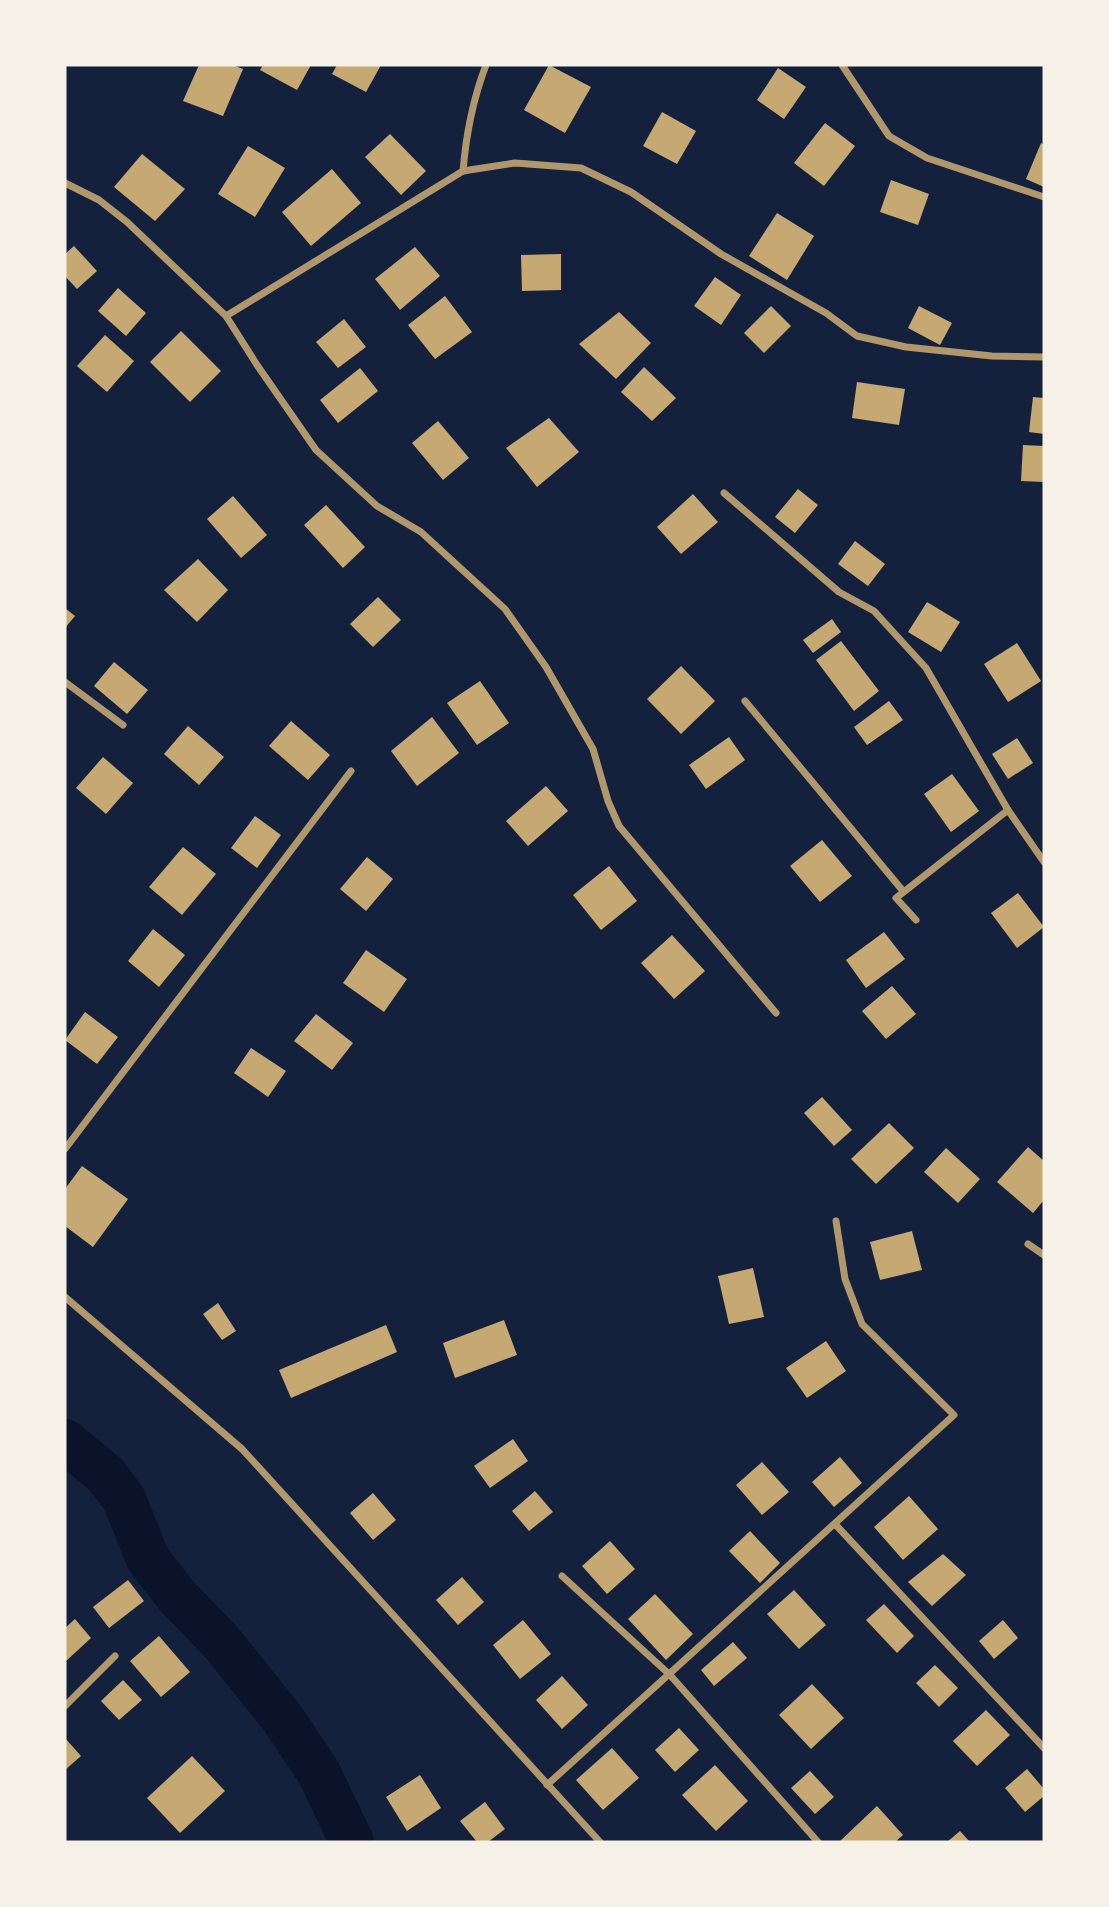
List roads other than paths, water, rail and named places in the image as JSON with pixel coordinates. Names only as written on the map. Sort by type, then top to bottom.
[{"type":"street","points":[[463,171],[465,141],[486,65]]},
{"type":"street","points":[[842,65],[888,136],[927,158],[1044,197]]},
{"type":"street","points":[[226,316],[463,171],[515,163],[581,169],[631,191],[720,254],[826,313],[857,336],[906,347],[992,356],[1044,357]]},
{"type":"street","points":[[65,183],[99,200],[127,222],[226,316],[316,450],[377,506],[421,532],[505,609],[546,667],[593,749],[608,801],[619,826],[776,1013]]},
{"type":"street","points":[[724,494],[839,592],[874,611],[926,668],[1008,810],[1044,862]]},
{"type":"street","points":[[65,682],[123,725]]},
{"type":"street","points":[[745,702],[903,891]]},
{"type":"street","points":[[65,1149],[351,771]]},
{"type":"street","points":[[916,920],[895,898],[1008,810]]},
{"type":"street","points":[[547,1785],[954,1415],[862,1324],[845,1279],[836,1221]]},
{"type":"street","points":[[1028,1244],[1044,1255]]},
{"type":"street","points":[[65,1297],[242,1449],[600,1842]]},
{"type":"street","points":[[835,1524],[1044,1748]]},
{"type":"street","points":[[562,1576],[670,1675],[818,1842]]},
{"type":"street","points":[[65,1706],[115,1656]]},
{"type":"waterway","points":[[65,1441],[106,1475],[124,1499],[148,1559],[176,1595],[222,1643],[283,1719],[319,1773],[352,1842]]}]
